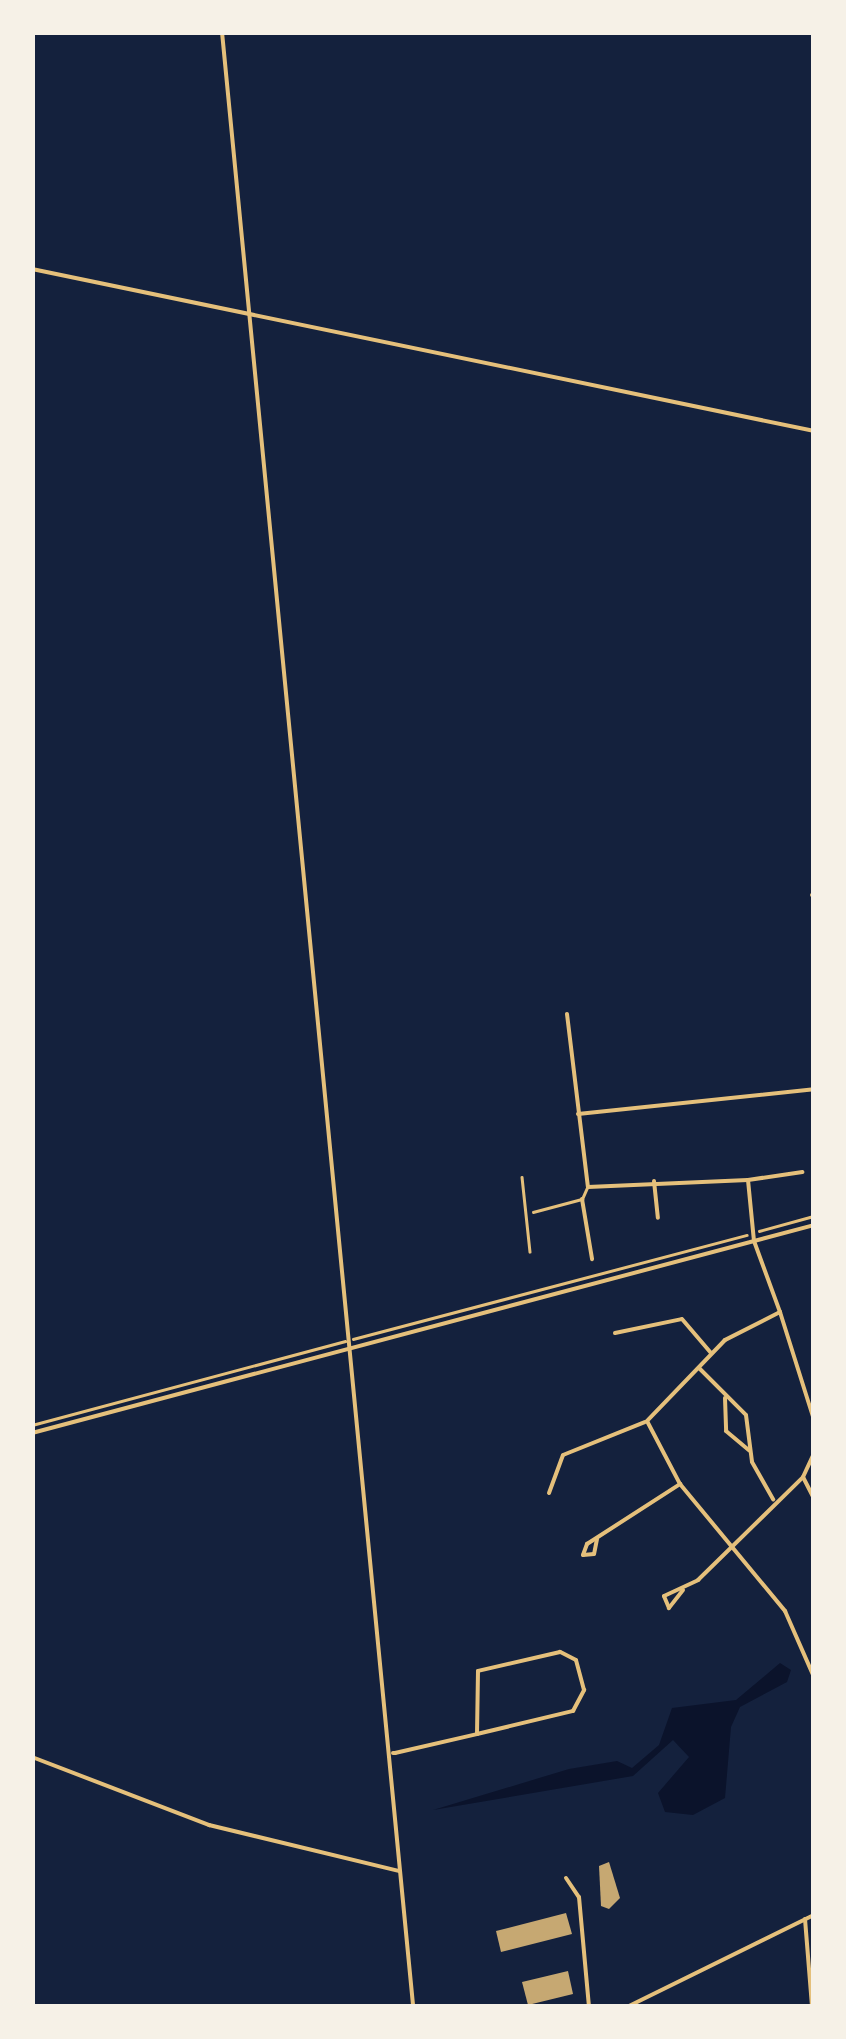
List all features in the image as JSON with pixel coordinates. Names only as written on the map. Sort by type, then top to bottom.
[{"type":"street","points":[[222,32],[393,1754],[399,1871],[413,2006]]},
{"type":"street","points":[[32,269],[248,307],[814,431]]},
{"type":"street","points":[[568,1014],[588,1187],[654,1181],[748,1180],[802,1172]]},
{"type":"street","points":[[578,1114],[814,1089]]},
{"type":"street","points":[[748,1180],[754,1241],[814,1420]]},
{"type":"street","points":[[654,1181],[658,1218]]},
{"type":"street","points":[[582,1199],[592,1259]]},
{"type":"street","points":[[32,1433],[814,1225]]},
{"type":"street","points":[[549,1493],[563,1455],[646,1421],[711,1353],[780,1312]]},
{"type":"street","points":[[615,1333],[682,1320],[711,1353]]},
{"type":"street","points":[[699,1368],[750,1424],[749,1450]]},
{"type":"street","points":[[726,1398],[726,1430],[749,1450],[773,1500]]},
{"type":"street","points":[[646,1421],[680,1484],[731,1542],[800,1640],[814,1677]]},
{"type":"street","points":[[684,1590],[773,1500],[803,1477],[814,1453]]},
{"type":"street","points":[[803,1477],[814,1499]]},
{"type":"street","points":[[597,1539],[680,1484]]},
{"type":"street","points":[[393,1754],[478,1734],[573,1711],[584,1690],[576,1660],[560,1652],[478,1671],[478,1734]]},
{"type":"street","points":[[32,1757],[209,1825],[399,1871]]},
{"type":"street","points":[[566,1878],[579,1898],[590,2006]]},
{"type":"street","points":[[629,2006],[814,1915]]},
{"type":"street","points":[[805,1920],[812,2006]]},
{"type":"lane","points":[[522,1177],[532,1212],[530,1252]]},
{"type":"lane","points":[[532,1212],[582,1199],[588,1187]]},
{"type":"path","points":[[32,1425],[814,1216]]},
{"type":"water","points":[[780,1663],[791,1670],[787,1682],[740,1707],[731,1727],[725,1798],[693,1815],[665,1812],[658,1793],[689,1757],[673,1740],[633,1776],[433,1810],[569,1769],[617,1761],[632,1768],[659,1745],[672,1708],[736,1700]]},
{"type":"building","points":[[609,1862],[620,1898],[609,1909],[601,1906],[599,1866]]},
{"type":"building","points":[[566,1913],[572,1934],[501,1952],[496,1931]]},
{"type":"building","points":[[568,1971],[573,1994],[528,2005],[522,1982]]}]
